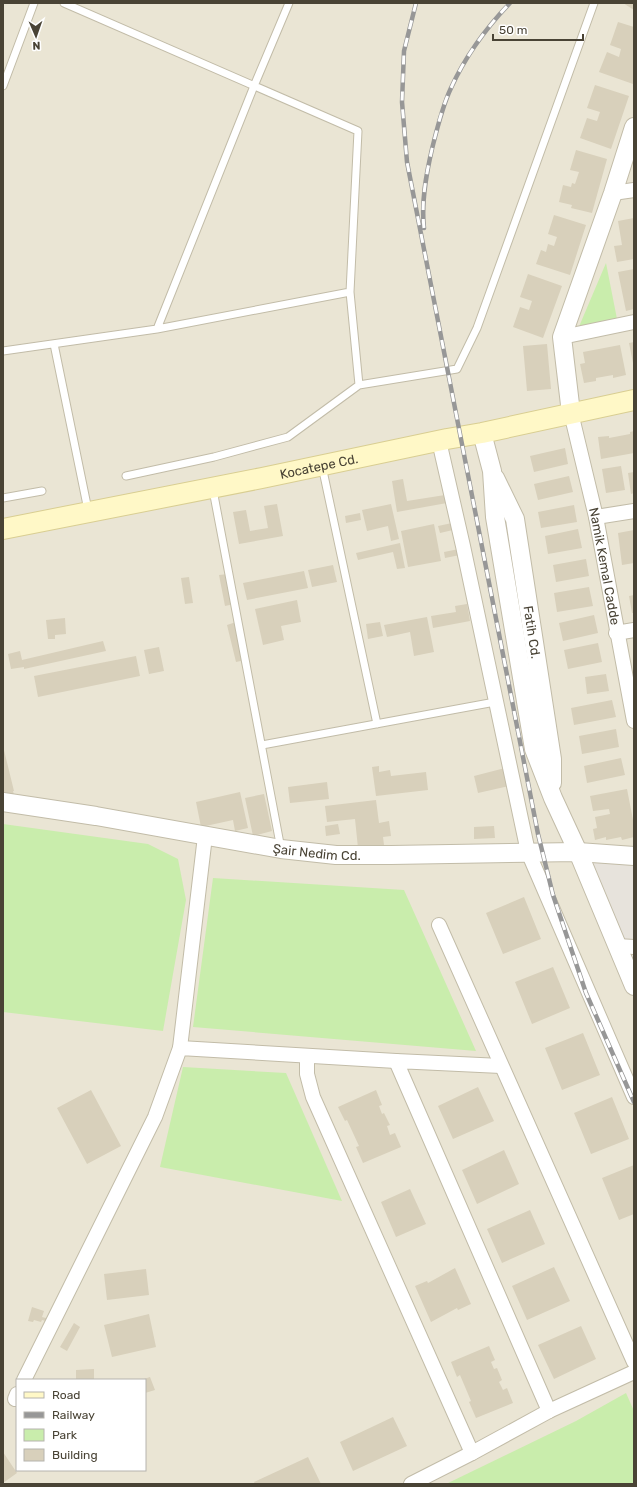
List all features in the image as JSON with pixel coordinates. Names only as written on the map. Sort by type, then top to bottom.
[{"type":"main road","name":"Kocatepe Cd.","points":[[3,529],[482,433],[634,400]]},
{"type":"street","points":[[571,413],[562,337],[613,193],[634,127]]},
{"type":"street","points":[[613,193],[634,190]]},
{"type":"street","points":[[562,337],[634,322]]},
{"type":"street","name":"Namik Kemal Cadde","points":[[571,413],[596,517],[616,633],[634,721]]},
{"type":"street","name":"Fatih Cd.","points":[[482,433],[492,471],[515,519],[552,759],[553,798],[578,852],[626,946],[634,986]]},
{"type":"street","points":[[439,441],[463,546],[528,852],[634,1097]]},
{"type":"street","points":[[596,517],[634,511]]},
{"type":"street","points":[[616,633],[634,630]]},
{"type":"street","name":"Şair Nedim Cd.","points":[[3,802],[96,816],[282,849],[336,854],[391,855],[578,852],[634,856]]},
{"type":"street","points":[[24,1379],[155,1117],[180,1048],[205,836]]},
{"type":"street","points":[[439,925],[634,1362]]},
{"type":"street","points":[[180,1048],[501,1066]]},
{"type":"street","points":[[307,1056],[307,1074],[313,1097],[472,1453]]},
{"type":"street","points":[[396,1061],[549,1411]]},
{"type":"street","points":[[411,1484],[549,1411],[634,1372]]},
{"type":"lane","points":[[3,86],[34,3]]},
{"type":"lane","points":[[64,3],[358,131],[350,292],[359,385]]},
{"type":"lane","points":[[157,329],[288,3]]},
{"type":"lane","points":[[126,476],[214,457],[288,436],[359,385],[457,369],[477,328],[533,176],[594,3]]},
{"type":"lane","points":[[3,351],[157,329],[350,292]]},
{"type":"lane","points":[[54,344],[88,512]]},
{"type":"lane","points":[[322,465],[377,724]]},
{"type":"lane","points":[[212,488],[282,849]]},
{"type":"lane","points":[[3,498],[42,491]]},
{"type":"lane","points":[[262,745],[495,702]]},
{"type":"shaded area","points":[[3,3],[634,3],[634,1484],[3,1484]]},
{"type":"shaded area","points":[[578,852],[634,856],[634,986]]},
{"type":"green space","points":[[606,263],[617,319],[578,329]]},
{"type":"green space","points":[[3,824],[148,844],[178,859],[186,900],[163,1031],[3,1012]]},
{"type":"green space","points":[[213,878],[404,890],[476,1051],[193,1027]]},
{"type":"green space","points":[[183,1067],[286,1073],[342,1201],[160,1167]]},
{"type":"green space","points":[[626,1393],[634,1411],[634,1484],[446,1484],[576,1421]]},
{"type":"building","points":[[623,3],[634,3],[634,10]]},
{"type":"building","points":[[618,22],[634,27],[633,84],[599,72],[607,52],[619,57],[621,49],[610,45]]},
{"type":"building","points":[[595,85],[629,96],[611,149],[580,138],[587,118],[597,121],[600,112],[587,108]]},
{"type":"building","points":[[576,150],[607,159],[592,213],[571,208],[572,205],[559,202],[563,185],[571,187],[572,183],[575,184],[579,172],[570,170]]},
{"type":"building","points":[[554,215],[586,225],[570,275],[536,264],[541,250],[546,252],[548,244],[554,246],[557,237],[548,234]]},
{"type":"building","points":[[634,218],[634,259],[617,262],[614,246],[622,245],[618,221]]},
{"type":"building","points":[[634,269],[634,309],[626,311],[618,272]]},
{"type":"building","points":[[528,274],[562,286],[543,338],[513,327],[520,307],[529,310],[532,301],[520,297]]},
{"type":"building","points":[[634,342],[634,363],[633,363],[629,343]]},
{"type":"building","points":[[547,344],[551,389],[527,391],[523,346]]},
{"type":"building","points":[[620,345],[626,375],[613,378],[613,375],[596,378],[596,381],[584,383],[580,364],[585,363],[583,352]]},
{"type":"building","points":[[634,431],[634,453],[601,459],[598,437],[609,436],[609,438],[630,434],[630,432]]},
{"type":"building","points":[[565,448],[568,464],[534,472],[530,456]]},
{"type":"building","points":[[621,466],[625,490],[606,493],[602,469]]},
{"type":"building","points":[[634,472],[634,493],[631,494],[628,473]]},
{"type":"building","points":[[569,476],[573,492],[538,500],[534,484]]},
{"type":"building","points":[[403,479],[407,501],[445,495],[447,503],[397,512],[392,481]]},
{"type":"building","points":[[277,504],[283,536],[239,544],[233,512],[246,510],[250,531],[268,528],[264,506]]},
{"type":"building","points":[[391,504],[399,539],[391,541],[388,526],[367,531],[362,510]]},
{"type":"building","points":[[574,505],[577,522],[541,528],[538,512]]},
{"type":"building","points":[[360,513],[361,520],[346,523],[345,516]]},
{"type":"building","points":[[452,523],[453,530],[440,533],[438,526]]},
{"type":"building","points":[[434,524],[441,561],[408,567],[401,531]]},
{"type":"building","points":[[578,529],[582,548],[548,554],[545,536]]},
{"type":"building","points":[[634,530],[634,563],[622,565],[618,533]]},
{"type":"building","points":[[400,543],[405,568],[397,569],[393,552],[358,560],[356,553]]},
{"type":"building","points":[[459,549],[460,555],[445,558],[444,552]]},
{"type":"building","points":[[586,559],[589,576],[556,582],[553,565]]},
{"type":"building","points":[[333,565],[337,582],[312,587],[308,570]]},
{"type":"building","points":[[304,571],[308,588],[247,600],[243,583]]},
{"type":"building","points":[[228,574],[234,604],[225,606],[219,575]]},
{"type":"building","points":[[189,577],[193,603],[185,604],[181,578]]},
{"type":"building","points":[[589,587],[593,606],[557,612],[554,593]]},
{"type":"building","points":[[634,595],[634,613],[632,613],[629,596]]},
{"type":"building","points":[[297,600],[301,622],[281,626],[284,640],[263,645],[255,609]]},
{"type":"building","points":[[467,604],[470,621],[433,628],[431,616],[456,612],[455,606]]},
{"type":"building","points":[[594,615],[598,633],[563,641],[559,623]]},
{"type":"building","points":[[427,617],[434,652],[414,656],[410,632],[387,637],[384,625]]},
{"type":"building","points":[[65,618],[66,634],[55,635],[55,639],[48,639],[46,620]]},
{"type":"building","points":[[236,622],[245,660],[236,662],[227,625]]},
{"type":"building","points":[[380,622],[383,636],[368,639],[366,624]]},
{"type":"building","points":[[103,641],[106,651],[24,669],[24,667],[11,669],[8,654],[20,651],[22,660]]},
{"type":"building","points":[[598,643],[602,662],[568,669],[564,650]]},
{"type":"building","points":[[159,647],[164,671],[149,674],[144,650]]},
{"type":"building","points":[[136,656],[140,676],[38,697],[34,676]]},
{"type":"building","points":[[606,674],[609,691],[587,694],[585,677]]},
{"type":"building","points":[[612,700],[616,717],[574,725],[571,708]]},
{"type":"building","points":[[616,729],[619,747],[582,754],[579,736]]},
{"type":"building","points":[[3,746],[14,791],[14,795],[3,795]]},
{"type":"building","points":[[621,758],[625,775],[587,783],[584,766]]},
{"type":"building","points":[[379,766],[379,772],[390,770],[391,776],[426,772],[428,790],[376,796],[372,767]]},
{"type":"building","points":[[505,768],[509,786],[478,793],[474,776]]},
{"type":"building","points":[[327,782],[329,799],[290,803],[288,787]]},
{"type":"building","points":[[627,789],[634,825],[634,837],[622,840],[621,837],[606,840],[606,837],[595,840],[593,829],[597,828],[595,817],[610,814],[609,809],[593,811],[590,796]]},
{"type":"building","points":[[240,792],[248,828],[235,831],[233,820],[201,827],[196,802]]},
{"type":"building","points":[[264,794],[272,831],[253,836],[245,798]]},
{"type":"building","points":[[376,800],[379,823],[389,821],[391,836],[383,837],[384,845],[358,848],[355,819],[327,822],[325,806]]},
{"type":"building","points":[[338,824],[340,834],[326,836],[325,826]]},
{"type":"building","points":[[494,826],[495,838],[474,839],[474,827]]},
{"type":"building","points":[[524,897],[541,939],[503,954],[486,913]]},
{"type":"building","points":[[553,967],[570,1008],[532,1024],[515,982]]},
{"type":"building","points":[[583,1033],[600,1075],[562,1090],[545,1048]]},
{"type":"building","points":[[478,1087],[494,1121],[453,1139],[438,1106]]},
{"type":"building","points":[[91,1090],[121,1146],[87,1164],[57,1108]]},
{"type":"building","points":[[376,1090],[382,1105],[379,1106],[382,1114],[384,1113],[390,1125],[387,1126],[390,1135],[395,1133],[401,1147],[363,1163],[356,1147],[359,1146],[347,1120],[345,1121],[338,1107]]},
{"type":"building","points":[[612,1097],[629,1139],[591,1154],[574,1113]]},
{"type":"building","points":[[504,1150],[519,1184],[477,1204],[462,1170]]},
{"type":"building","points":[[634,1165],[634,1214],[619,1220],[602,1178]]},
{"type":"building","points":[[410,1189],[426,1224],[396,1237],[381,1202]]},
{"type":"building","points":[[530,1210],[545,1244],[502,1263],[487,1229]]},
{"type":"building","points":[[554,1267],[570,1301],[527,1320],[512,1286]]},
{"type":"building","points":[[455,1268],[471,1304],[458,1310],[457,1308],[431,1322],[415,1286],[427,1281],[428,1283]]},
{"type":"building","points":[[146,1269],[149,1295],[107,1300],[104,1274]]},
{"type":"building","points":[[32,1307],[44,1311],[42,1317],[50,1319],[49,1322],[42,1320],[41,1322],[34,1320],[33,1322],[28,1321]]},
{"type":"building","points":[[149,1314],[156,1347],[112,1357],[104,1325]]},
{"type":"building","points":[[74,1323],[80,1327],[67,1351],[60,1347]]},
{"type":"building","points":[[581,1326],[596,1359],[554,1379],[538,1345]]},
{"type":"building","points":[[489,1346],[495,1360],[491,1362],[494,1369],[497,1368],[502,1380],[499,1382],[503,1390],[507,1388],[513,1403],[476,1418],[469,1402],[471,1401],[460,1375],[457,1377],[451,1362]]},
{"type":"building","points":[[94,1369],[94,1379],[76,1379],[76,1370]]},
{"type":"building","points":[[150,1377],[155,1390],[146,1393],[146,1379],[144,1379]]},
{"type":"building","points":[[393,1417],[407,1446],[353,1471],[340,1442]]},
{"type":"building","points":[[3,1452],[17,1473],[3,1483]]},
{"type":"building","points":[[308,1457],[321,1484],[255,1484],[254,1482]]},
{"type":"railway","points":[[416,3],[404,51],[402,102],[407,162],[538,834],[553,895],[586,993],[634,1102]]},
{"type":"railway","points":[[424,228],[423,208],[426,179],[434,141],[445,103],[451,88],[469,54],[484,33],[510,3]]}]
